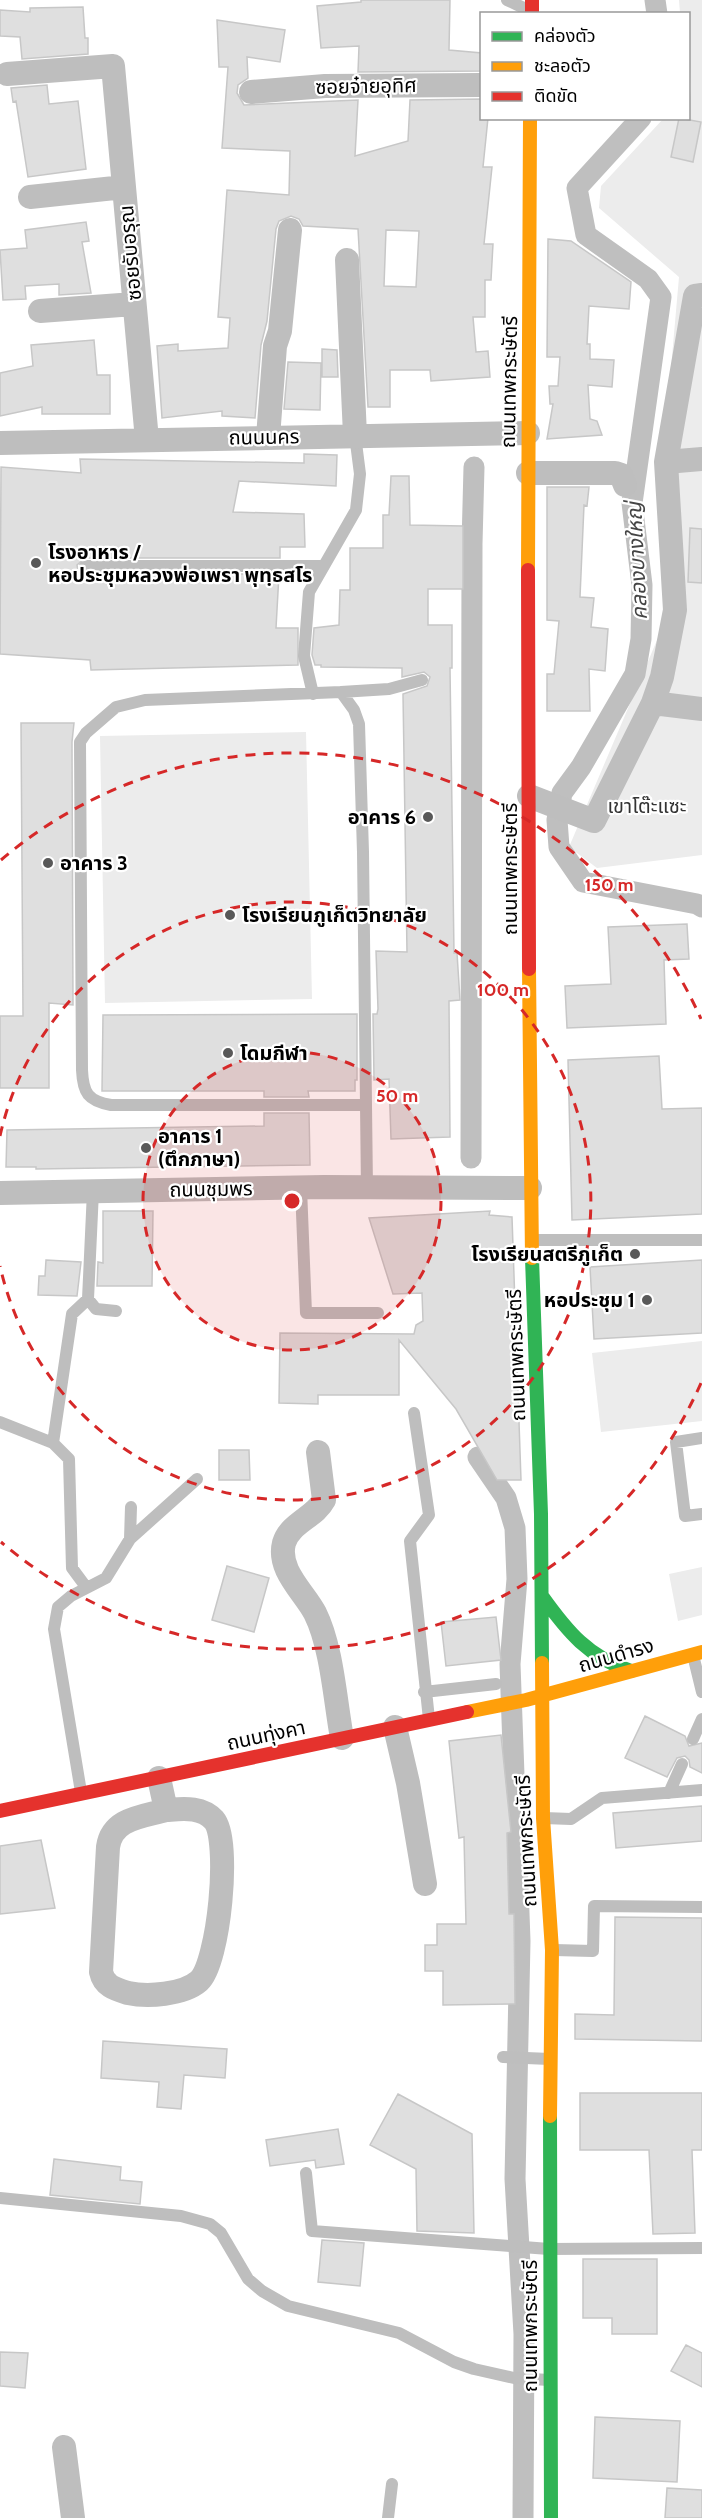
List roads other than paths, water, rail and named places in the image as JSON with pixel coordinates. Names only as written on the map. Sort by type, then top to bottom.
[{"type":"main road","name":"ถนนเทพกระษัตรี","points":[[530,120],[528,473],[534,798],[530,1188],[543,1596],[541,1696],[543,1818],[552,1950],[549,2249],[551,2518]]},
{"type":"main road","points":[[543,1596],[577,1642],[603,1662],[631,1671]]},
{"type":"main road","name":"ถนนดำรง","points":[[541,1696],[698,1653]]},
{"type":"main road","name":"ถนนทุ่งคา","points":[[0,1811],[541,1696]]},
{"type":"street","name":"ซอยรับอรุณ","points":[[7,74],[113,66],[147,440]]},
{"type":"street","name":"ซอยจ๋ายอุทิศ","points":[[251,92],[325,86],[480,85]]},
{"type":"street","points":[[30,197],[124,187]]},
{"type":"street","points":[[268,437],[275,346],[281,324],[290,230]]},
{"type":"street","points":[[347,260],[355,435]]},
{"type":"street","points":[[534,798],[594,821],[653,703],[662,677],[675,610],[661,487],[695,296],[702,295]]},
{"type":"street","points":[[40,311],[134,304]]},
{"type":"street","name":"ถนนนคร","points":[[0,442],[528,433]]},
{"type":"street","points":[[666,462],[702,459]]},
{"type":"street","points":[[528,473],[615,473],[621,475],[625,485]]},
{"type":"street","points":[[653,703],[702,709]]},
{"type":"street","name":"ถนนชุมพร","points":[[0,1193],[301,1188],[530,1188]]},
{"type":"street","points":[[318,1452],[324,1500],[288,1536],[284,1552],[290,1574],[311,1606],[320,1626],[342,1738]]},
{"type":"street","points":[[395,1727],[408,1783],[425,1884]]},
{"type":"street","points":[[159,1778],[166,1810]]},
{"type":"street","points":[[166,1810],[199,1811],[214,1821],[218,1828],[221,1871],[215,1944],[200,1980],[185,1989],[150,1995],[129,1993],[111,1987],[103,1980],[101,1972],[110,1836],[122,1823],[166,1810]]},
{"type":"street","points":[[64,2447],[73,2518]]},
{"type":"lane","points":[[507,0],[532,9]]},
{"type":"lane","points":[[313,694],[304,656],[309,592],[356,510],[360,474],[355,435]]},
{"type":"lane","points":[[85,566],[324,566]]},
{"type":"lane","points":[[366,1105],[111,1105],[96,1103],[87,1097],[83,1087],[80,742],[86,733],[116,707],[145,700],[389,689],[422,680]]},
{"type":"lane","points":[[341,692],[354,711],[358,724],[363,852],[367,1189]]},
{"type":"lane","points":[[301,1188],[306,1313],[378,1313]]},
{"type":"lane","points":[[93,1191],[88,1299],[96,1309],[116,1311]]},
{"type":"lane","points":[[531,1240],[702,1240]]},
{"type":"lane","points":[[53,1443],[72,1314],[88,1299]]},
{"type":"lane","points":[[414,1413],[429,1515],[410,1541],[424,1692],[429,1720]]},
{"type":"lane","points":[[0,1422],[53,1443],[69,1459],[72,1568],[86,1587]]},
{"type":"lane","points":[[702,1438],[676,1442],[686,1516],[702,1514]]},
{"type":"lane","points":[[81,1795],[54,1629],[58,1607],[86,1587],[106,1578],[130,1539],[197,1479]]},
{"type":"lane","points":[[130,1539],[131,1507]]},
{"type":"lane","points":[[698,1653],[702,1692]]},
{"type":"lane","points":[[424,1692],[496,1684]]},
{"type":"lane","points":[[693,1739],[702,1719]]},
{"type":"lane","points":[[669,1793],[682,1764]]},
{"type":"lane","points":[[543,1818],[572,1819],[603,1798],[702,1790]]},
{"type":"lane","points":[[552,1950],[593,1951],[594,1906],[702,1907]]},
{"type":"lane","points":[[507,2057],[551,2059]]},
{"type":"lane","points":[[306,2173],[312,2231],[549,2249],[702,2248]]},
{"type":"lane","points":[[0,2198],[181,2216],[210,2224],[221,2233],[248,2279],[262,2291],[288,2306],[309,2314],[387,2329],[463,2366],[514,2378],[550,2380]]},
{"type":"lane","points":[[387,2518],[392,2484]]},
{"type":"waterway","name":"คลองบางใหญ่","points":[[655,0],[657,12]]},
{"type":"waterway","name":"คลองบางใหญ่","points":[[639,120],[577,188],[586,235],[648,279],[661,297],[632,503],[642,585],[641,639],[635,674],[581,767],[562,793],[557,820],[559,847],[583,882],[697,904],[702,907]]},
{"type":"waterway","points":[[471,1158],[474,467]]},
{"type":"waterway","points":[[478,1457],[506,1498],[515,1528],[517,1579],[510,1664],[520,1941],[515,2179],[524,2334],[523,2518]]},
{"type":"place","name":"โรงอาหาร / หอประชุมหลวงพ่อเพรา พุทฺธสโร","points":[[36,563]]},
{"type":"place","name":"อาคาร 6","points":[[428,817]]},
{"type":"place","name":"อาคาร 3","points":[[48,863]]},
{"type":"place","name":"โรงเรียนภูเก็ตวิทยาลัย","points":[[230,915]]},
{"type":"place","name":"โดมกีฬา","points":[[228,1053]]},
{"type":"place","name":"อาคาร 1 (ตึกภาษา)","points":[[146,1148]]},
{"type":"place","name":"โรงเรียนสตรีภูเก็ต","points":[[635,1254]]},
{"type":"place","name":"หอประชุม 1","points":[[647,1300]]},
{"type":"park label","name":"เขาโต๊ะแซะ","points":[[647,806]]}]
